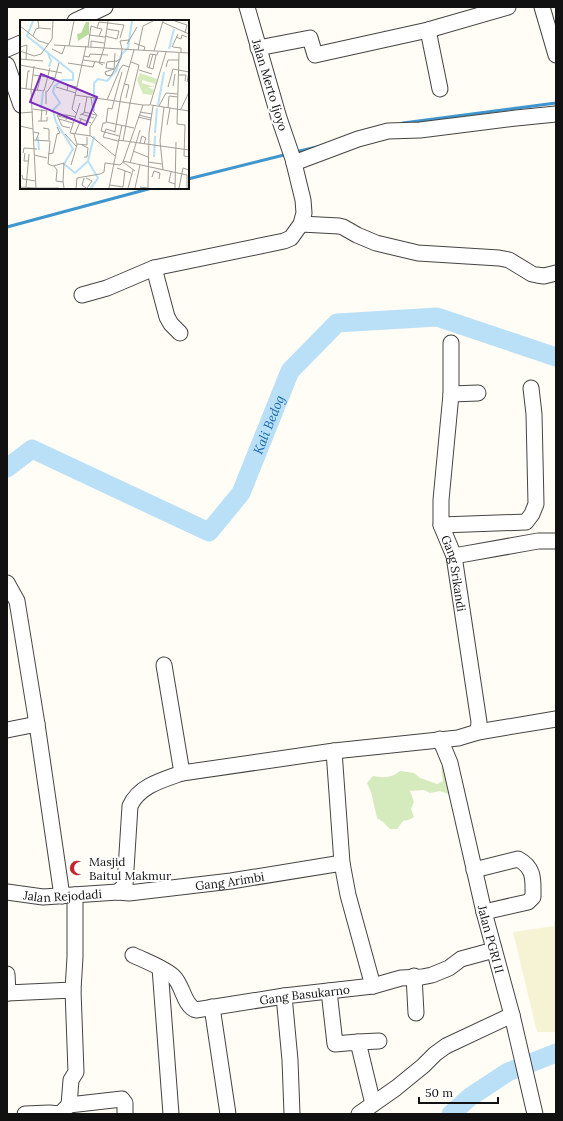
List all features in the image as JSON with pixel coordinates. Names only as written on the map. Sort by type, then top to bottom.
[{"type":"street","points":[[77,20],[105,7]]},
{"type":"street","name":"Jalan Merto Ijoyo","points":[[247,7],[258,48],[292,157],[303,200],[304,213],[301,224]]},
{"type":"street","points":[[258,48],[310,38],[315,55],[428,30],[508,7]]},
{"type":"street","points":[[542,7],[556,55]]},
{"type":"street","points":[[428,30],[440,89]]},
{"type":"street","points":[[7,49],[20,43]]},
{"type":"street","points":[[7,65],[20,102]]},
{"type":"street","points":[[292,157],[388,131],[420,130],[556,114]]},
{"type":"street","points":[[82,295],[107,288],[154,268],[284,241],[291,238],[301,224],[343,227],[376,243],[418,253],[499,258],[509,260],[532,274],[544,276],[556,273]]},
{"type":"street","points":[[154,268],[167,317],[171,324],[180,333]]},
{"type":"street","name":"Gang Srikandi","points":[[451,343],[451,394],[441,500],[441,525],[454,556],[479,722],[478,732]]},
{"type":"street","points":[[441,525],[526,522],[532,514],[536,504],[534,414],[531,388]]},
{"type":"street","points":[[451,394],[478,393]]},
{"type":"street","points":[[454,556],[538,541],[556,541]]},
{"type":"street","points":[[7,583],[17,601],[37,724],[69,895],[75,957],[73,990],[76,1072],[71,1080],[63,1111]]},
{"type":"street","points":[[164,665],[182,773]]},
{"type":"street","points":[[118,892],[125,885],[130,806],[133,798],[150,785],[182,773],[334,751],[458,738],[478,732],[556,719]]},
{"type":"street","points":[[7,730],[37,724]]},
{"type":"street","points":[[450,763],[458,738]]},
{"type":"street","name":"Jalan PGRI II","points":[[440,739],[450,763],[484,912],[512,1015],[535,1114]]},
{"type":"street","points":[[334,751],[342,863],[348,895],[373,986]]},
{"type":"street","points":[[474,870],[518,859],[527,865],[532,877],[533,897],[528,902],[484,912]]},
{"type":"street","name":"Gang Arimbi","points":[[118,892],[128,893],[231,881],[342,863]]},
{"type":"street","name":"Jalan Rejodadi","points":[[7,892],[43,897],[118,892]]},
{"type":"street","name":"Gang Basukarno","points":[[133,955],[160,968],[174,977],[180,984],[188,1003],[196,1010],[284,996],[373,986],[401,978],[432,975],[449,968],[461,959],[494,950]]},
{"type":"street","points":[[160,968],[171,1114]]},
{"type":"street","points":[[7,974],[8,993],[73,990]]},
{"type":"street","points":[[414,976],[416,1013]]},
{"type":"street","points":[[329,991],[335,1044],[379,1041]]},
{"type":"street","points":[[284,996],[290,1060],[292,1114]]},
{"type":"street","points":[[212,1007],[228,1114]]},
{"type":"street","points":[[359,1114],[396,1088],[446,1046],[512,1015]]},
{"type":"street","points":[[358,1042],[373,1104]]},
{"type":"street","points":[[25,1114],[63,1111],[122,1099],[125,1103],[125,1114]]},
{"type":"shaded area","points":[[556,913],[556,1032],[537,1032],[513,932],[554,926]]},
{"type":"green space","points":[[456,757],[459,784],[454,796],[440,791],[430,793],[424,790],[410,791],[414,802],[411,809],[414,817],[403,821],[397,829],[390,829],[377,818],[371,792],[367,783],[373,776],[387,777],[400,771],[414,773],[420,778],[437,784],[443,781],[442,765],[447,760]]},
{"type":"waterway","points":[[403,123],[556,103]]},
{"type":"waterway","points":[[295,152],[317,147]]},
{"type":"waterway","points":[[189,179],[288,154]]},
{"type":"waterway","points":[[7,227],[148,189]]},
{"type":"waterway","name":"Kali Bedog","points":[[7,468],[32,449],[209,532],[241,493],[290,371],[337,323],[437,317],[556,357]]},
{"type":"waterway","points":[[451,1114],[470,1097],[508,1072],[556,1053]]},
{"type":"place","name":"Masjid Baitul Makmur","points":[[77,868]]}]
